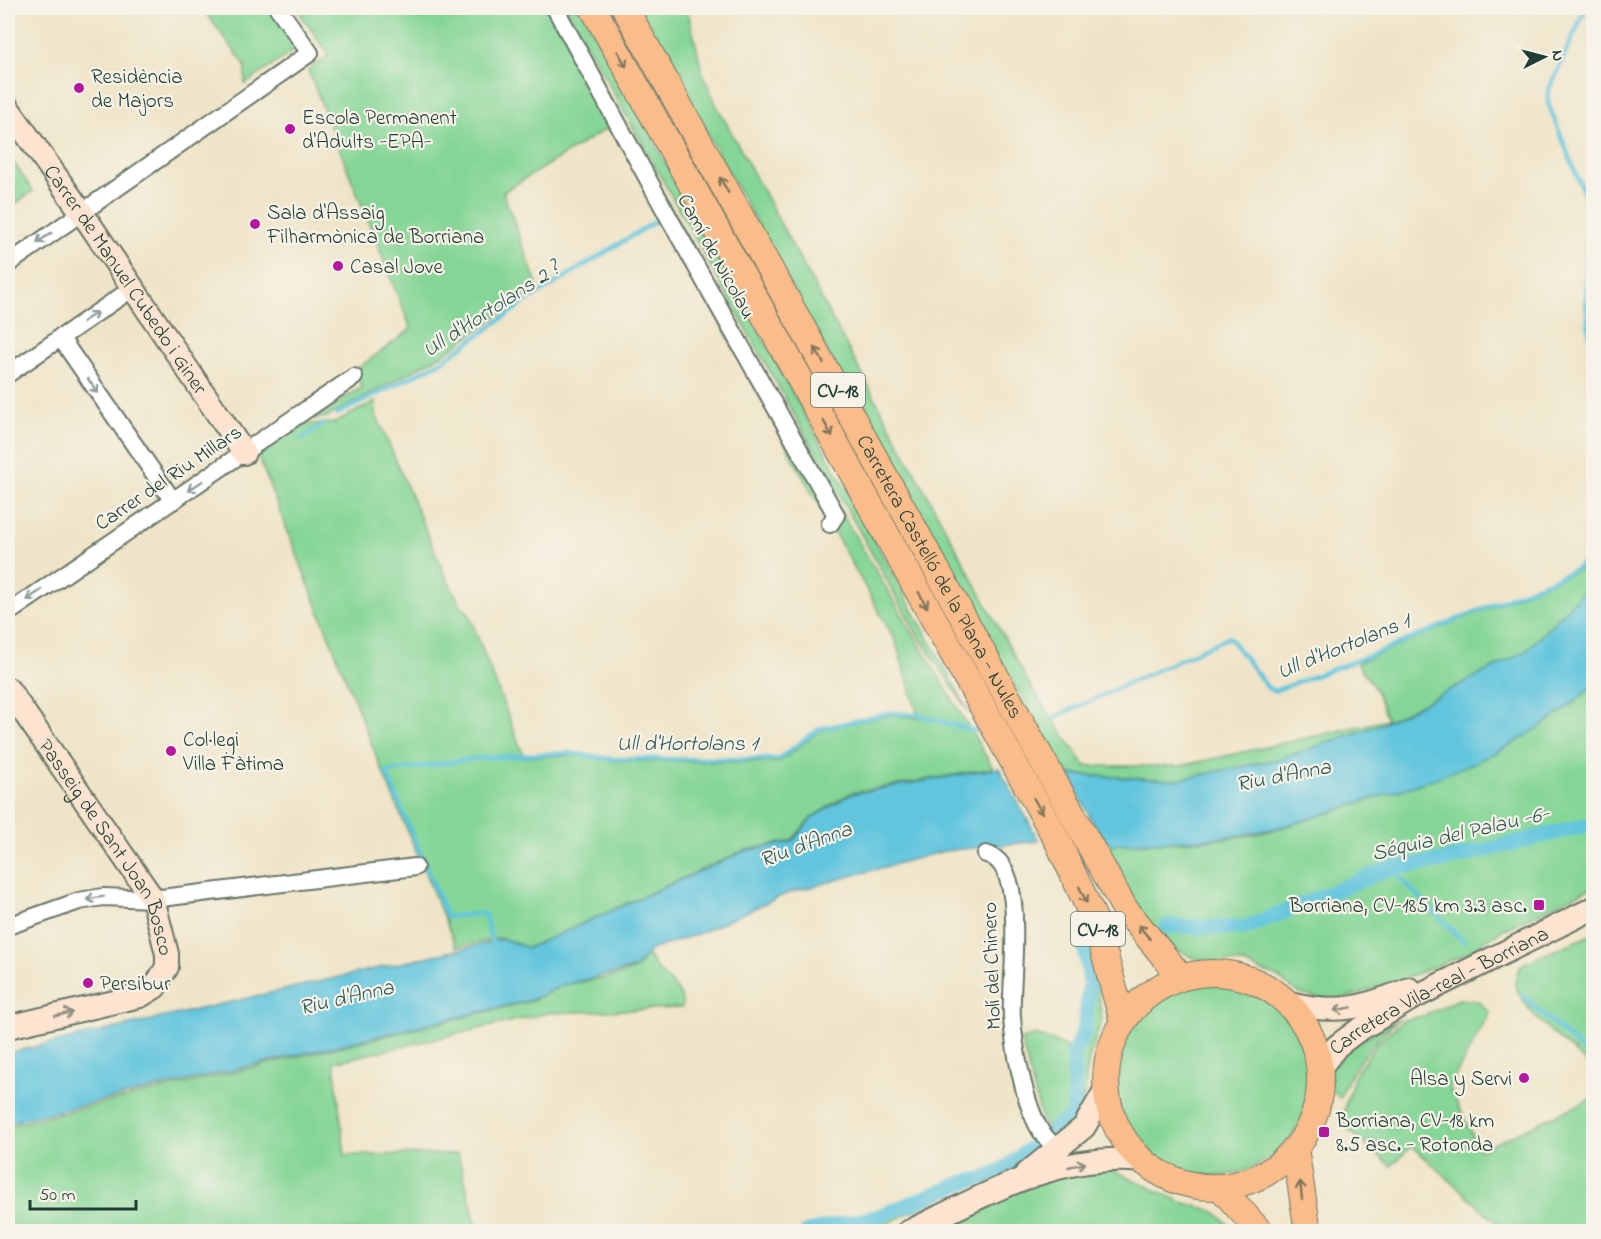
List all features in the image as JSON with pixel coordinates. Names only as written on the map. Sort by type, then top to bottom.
[{"type":"main road","name":"Carretera Castelló de la Plana - Nules","points":[[593,8],[1058,842],[1096,923],[1123,1022]]},
{"type":"main road","name":"Carretera Castelló de la Plana - Nules","points":[[625,8],[1125,909],[1181,977]]},
{"type":"main road","points":[[1204,973],[1238,976],[1271,989],[1289,1003],[1310,1033],[1320,1068],[1320,1089],[1316,1111],[1295,1148],[1280,1164],[1262,1175],[1220,1187],[1198,1186],[1176,1180],[1142,1161],[1116,1125],[1107,1088],[1110,1053],[1123,1022],[1148,994],[1181,977],[1204,973]]},
{"type":"main road","points":[[1295,1148],[1308,1232]]},
{"type":"main road","points":[[1220,1187],[1260,1232]]},
{"type":"street","points":[[8,264],[310,53],[278,8]]},
{"type":"street","name":"Camí de Nicolau","points":[[555,8],[669,218],[836,514],[830,524]]},
{"type":"street","name":"Carrer de Manuel Cubedo i Giner","points":[[8,108],[244,453]]},
{"type":"street","points":[[8,374],[132,288]]},
{"type":"street","points":[[60,337],[173,501]]},
{"type":"street","name":"Carrer del Riu Millars","points":[[8,614],[354,377]]},
{"type":"street","name":"Passeig de Sant Joan Bosco","points":[[8,689],[153,899],[167,954],[167,967],[162,979],[140,996],[8,1027]]},
{"type":"street","name":"Molí del Chinero","points":[[986,854],[993,856],[1000,863],[1010,881],[1014,926],[1013,1026],[1030,1103],[1039,1129],[1057,1149]]},
{"type":"street","points":[[8,926],[79,901],[103,897],[153,899],[415,867]]},
{"type":"street","name":"Carretera Vila-real - Borriana","points":[[1320,1068],[1337,1046],[1357,1031],[1409,1000],[1516,950],[1593,908]]},
{"type":"street","name":"Carretera Vila-real - Borriana","points":[[1289,1003],[1328,1011],[1362,1005],[1405,990],[1512,942],[1564,922]]},
{"type":"street","points":[[908,1232],[1020,1178],[1084,1127],[1107,1088]]},
{"type":"street","points":[[1020,1178],[1107,1158],[1142,1161]]},
{"type":"green space","points":[[202,8],[271,8],[296,45],[292,52],[245,84],[245,65]]},
{"type":"green space","points":[[296,8],[559,8],[841,512],[993,768],[850,793],[812,817],[791,841],[745,850],[528,948],[502,938],[456,947],[381,768],[258,456],[305,424],[334,423],[376,401],[375,412],[444,573],[460,604],[468,612],[524,757],[585,755],[611,761],[779,762],[820,731],[894,715],[919,718],[895,640],[803,477],[614,124],[503,192],[538,287],[442,355],[327,417],[313,419],[362,387],[353,372],[411,329],[308,70],[329,55]]},
{"type":"green space","points":[[566,8],[580,8],[971,715],[916,632]]},
{"type":"green space","points":[[638,8],[687,8],[703,74],[717,106],[1031,687],[1085,766],[1180,766],[1387,720],[1376,690],[1357,663],[1579,570],[1593,550],[1593,582],[1525,652],[1382,724],[1279,759],[1175,780],[1067,774],[975,619]]},
{"type":"green space","points":[[8,154],[33,191],[8,209]]},
{"type":"green space","points":[[1593,686],[1593,887],[1500,931],[1464,955],[1401,980],[1334,1002],[1300,994],[1277,977],[1241,963],[1196,959],[1174,948],[1138,910],[1103,845],[1187,842],[1250,835],[1281,828],[1390,794],[1482,759],[1511,745],[1566,709]]},
{"type":"green space","points":[[1081,929],[1094,964],[1102,1019],[1089,1059],[1085,1092],[1078,1116],[1054,1138],[1042,1121],[1021,1039],[1037,1035],[1074,1050],[1084,1021],[1088,991]]},
{"type":"green space","points":[[1593,934],[1593,1068],[1526,1006],[1519,994],[1516,978],[1517,972],[1524,963]]},
{"type":"green space","points":[[647,954],[655,967],[677,990],[682,1008],[548,1013],[334,1062],[345,1155],[458,1154],[478,1231],[8,1231],[8,1126],[531,1001],[563,985],[605,978],[636,969]]},
{"type":"green space","points":[[1213,982],[1241,986],[1259,994],[1274,1004],[1288,1018],[1306,1051],[1310,1079],[1306,1107],[1298,1125],[1288,1140],[1274,1154],[1241,1172],[1213,1176],[1185,1172],[1167,1164],[1152,1154],[1138,1140],[1120,1107],[1116,1079],[1120,1051],[1128,1033],[1138,1018],[1152,1004],[1185,986]]},
{"type":"green space","points":[[1459,999],[1478,1001],[1490,1013],[1449,1087],[1480,1150],[1593,1098],[1593,1231],[1506,1231],[1412,1146],[1391,1166],[1340,1123],[1355,1074],[1376,1044],[1403,1020],[1426,1015]]},
{"type":"green space","points":[[1400,1018],[1365,1054],[1351,1074],[1340,1098],[1328,1086],[1330,1071],[1337,1053]]},
{"type":"green space","points":[[1110,1169],[1181,1202],[1214,1211],[1235,1231],[970,1232],[967,1228],[960,1231],[924,1232],[1043,1178]]},
{"type":"green space","points":[[985,1179],[870,1231],[810,1231],[879,1216],[964,1182]]},
{"type":"water","name":"Riu d'Anna","points":[[1593,582],[1593,686],[1538,729],[1481,760],[1452,772],[1314,818],[1272,829],[1209,839],[1104,845],[1069,775],[1175,780],[1279,759],[1382,724],[1525,652]]},
{"type":"water","name":"Riu d'Anna","points":[[999,768],[1039,841],[944,851],[788,893],[700,933],[651,950],[635,968],[563,985],[531,1000],[8,1123],[8,1053],[493,940],[506,940],[528,948],[745,851],[792,842],[813,817],[851,794]]},
{"type":"waterway","name":"Ull d'Hortolans 1","points":[[1586,8],[1548,91],[1548,103],[1587,201],[1586,303],[1594,374]]},
{"type":"waterway","name":"Ull d'Hortolans 2 ?","points":[[337,414],[441,362],[525,302],[656,221]]},
{"type":"waterway","name":"Ull d'Hortolans 2 ?","points":[[302,439],[322,425]]},
{"type":"waterway","name":"Ull d'Hortolans 1","points":[[1053,718],[1229,637],[1268,688],[1274,691],[1379,652],[1563,575],[1578,568],[1594,548]]},
{"type":"waterway","name":"Ull d'Hortolans 1","points":[[490,946],[492,942],[484,913],[447,917],[386,772],[479,758],[568,753],[611,759],[778,759],[819,729],[891,713],[919,715],[975,731]]},
{"type":"waterway","name":"Séquia del Palau -6-","points":[[1167,926],[1245,928],[1390,868],[1442,861],[1594,823]]},
{"type":"waterway","points":[[1390,868],[1464,942]]},
{"type":"waterway","name":"Séquia del Palau -6-","points":[[1052,1130],[1074,1115],[1074,1051],[1084,1032],[1090,982],[1082,932]]},
{"type":"waterway","points":[[1522,995],[1594,1061]]},
{"type":"waterway","name":"Séquia del Palau -6-","points":[[807,1232],[879,1216],[964,1182],[985,1178],[1007,1167],[1039,1141]]},
{"type":"place","name":"Residència de Majors","points":[[79,88]]},
{"type":"place","name":"Escola Permanent d'Adults -EPA-","points":[[290,129]]},
{"type":"place","name":"Sala d'Assaig Filharmònica de Borriana","points":[[255,224]]},
{"type":"place","name":"Casal Jove","points":[[338,266]]},
{"type":"place","name":"Col·legi Villa Fàtima","points":[[171,751]]},
{"type":"place","name":"Borriana, CV-185 km 3.3 asc.","points":[[1539,905]]},
{"type":"place","name":"Persibur","points":[[88,983]]},
{"type":"place","name":"Alsa y Servi","points":[[1524,1078]]},
{"type":"place","name":"Borriana, CV-18 km 8.5 asc. - Rotonda","points":[[1324,1132]]}]
